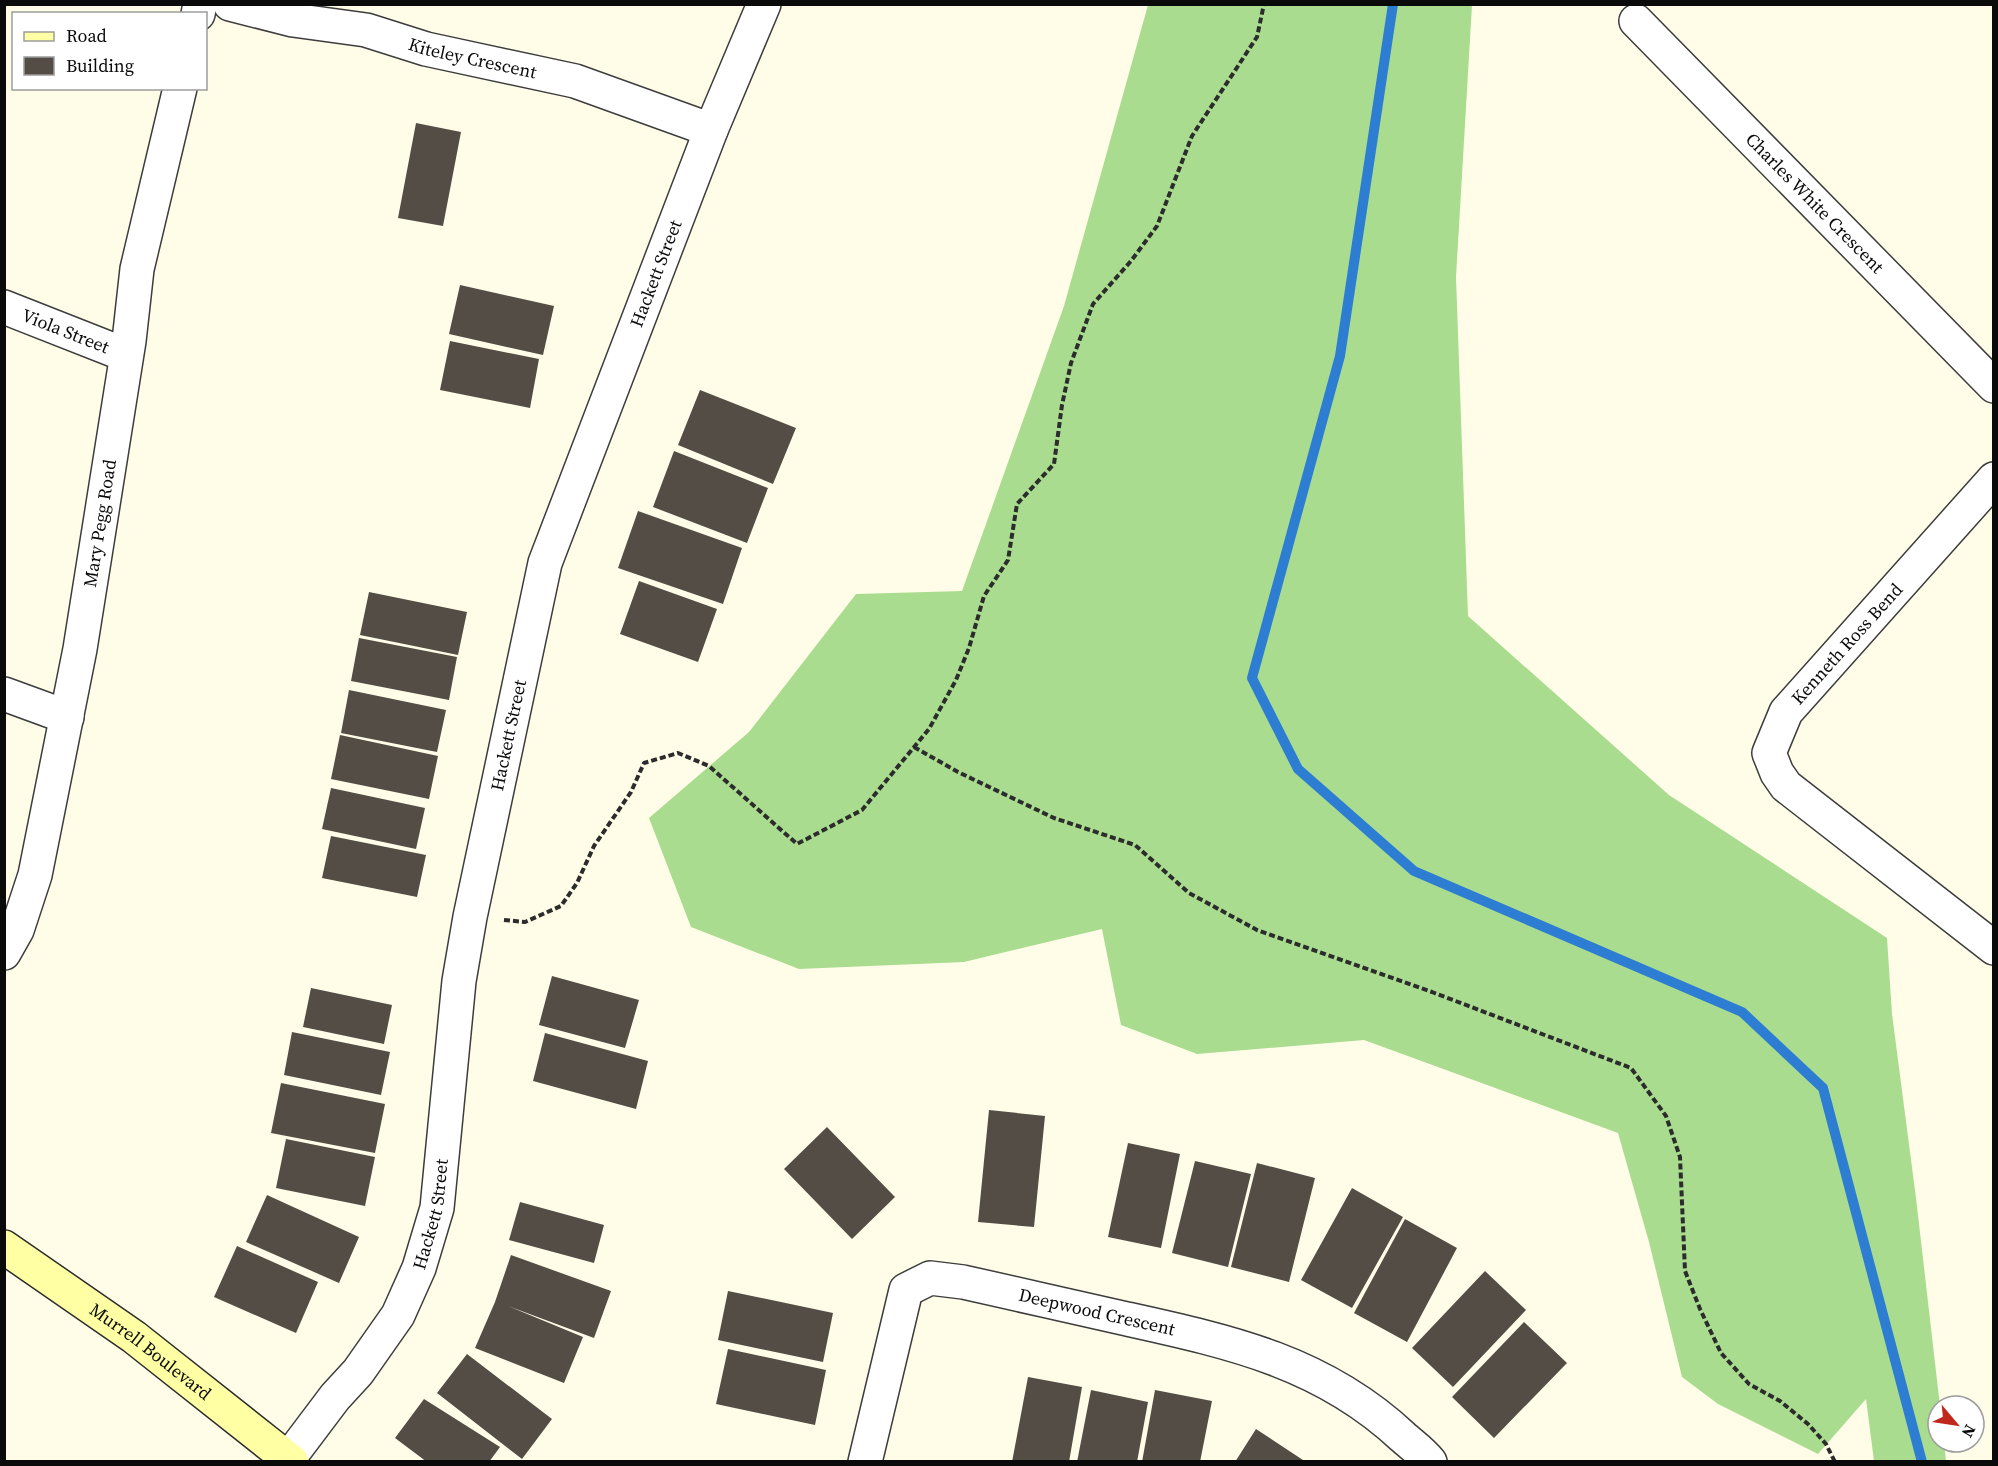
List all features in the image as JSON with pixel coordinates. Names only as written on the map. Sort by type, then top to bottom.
[{"type":"street","name":"Kiteley Crescent","points":[[230,4],[293,20],[366,30],[426,49],[575,81],[711,130]]},
{"type":"street","name":"Hackett Street","points":[[289,1460],[335,1396],[358,1372],[398,1315],[419,1268],[437,1208],[459,981],[470,916],[545,563],[711,130],[764,4]]},
{"type":"street","name":"Charles White Crescent","points":[[1636,21],[1994,386]]},
{"type":"street","name":"Mary Pegg Road","points":[[4,953],[17,930],[35,875],[80,649],[126,355],[137,269],[180,90]]},
{"type":"street","name":"Viola Street","points":[[4,307],[126,355]]},
{"type":"street","name":"Kenneth Ross Bend","points":[[1994,479],[1786,712],[1769,753],[1786,786],[1994,948]]},
{"type":"street","points":[[4,694],[67,717]]},
{"type":"street","name":"Murrell Boulevard","points":[[4,1247],[134,1337],[289,1460]]},
{"type":"street","name":"Deepwood Crescent","points":[[865,1461],[906,1290],[930,1278],[963,1282],[1215,1338],[1289,1363],[1357,1399],[1388,1422],[1430,1461]]},
{"type":"path","points":[[470,916],[525,922],[561,906],[577,883],[594,846],[631,792],[644,763],[678,753],[709,766],[797,844],[862,810],[929,729],[956,680],[969,648],[984,596],[1008,560],[1017,504],[1054,464],[1062,405],[1071,363],[1093,304],[1131,261],[1157,226],[1192,136],[1257,37],[1264,4]]},
{"type":"path","points":[[914,747],[958,772],[1054,818],[1135,844],[1189,893],[1257,930],[1432,992],[1631,1068],[1666,1116],[1680,1157],[1685,1271],[1721,1353],[1749,1384],[1780,1401],[1808,1424],[1826,1444],[1835,1461]]},
{"type":"green space","points":[[1148,5],[1472,5],[1456,277],[1468,616],[1669,795],[1887,938],[1892,1014],[1939,1394],[1926,1394],[1926,1454],[1945,1454],[1946,1461],[1874,1461],[1866,1399],[1818,1454],[1718,1404],[1682,1377],[1649,1242],[1618,1133],[1364,1040],[1197,1054],[1121,1025],[1102,929],[964,962],[799,969],[691,927],[649,818],[749,732],[856,594],[962,591],[1064,306]]},
{"type":"building","points":[[416,123],[461,132],[443,226],[398,218]]},
{"type":"building","points":[[460,285],[554,306],[543,355],[449,334]]},
{"type":"building","points":[[450,341],[539,359],[530,408],[440,390]]},
{"type":"building","points":[[700,390],[796,428],[773,484],[678,445]]},
{"type":"building","points":[[674,451],[768,488],[747,543],[653,507]]},
{"type":"building","points":[[638,511],[742,548],[723,604],[618,568]]},
{"type":"building","points":[[639,581],[717,609],[698,662],[620,634]]},
{"type":"building","points":[[369,592],[467,612],[458,655],[360,635]]},
{"type":"building","points":[[359,638],[457,657],[449,700],[351,681]]},
{"type":"building","points":[[349,690],[446,710],[437,752],[341,733]]},
{"type":"building","points":[[340,735],[438,756],[429,799],[331,779]]},
{"type":"building","points":[[331,788],[425,808],[416,849],[322,829]]},
{"type":"building","points":[[331,836],[426,855],[417,897],[322,878]]},
{"type":"building","points":[[552,976],[639,1000],[625,1048],[539,1025]]},
{"type":"building","points":[[311,988],[392,1005],[384,1044],[303,1027]]},
{"type":"building","points":[[292,1032],[390,1052],[381,1095],[284,1075]]},
{"type":"building","points":[[545,1033],[648,1061],[636,1109],[533,1081]]},
{"type":"building","points":[[281,1083],[385,1104],[375,1153],[271,1133]]},
{"type":"building","points":[[989,1110],[1045,1116],[1034,1227],[978,1222]]},
{"type":"building","points":[[827,1127],[895,1197],[852,1239],[784,1169]]},
{"type":"building","points":[[286,1139],[375,1157],[365,1206],[276,1188]]},
{"type":"building","points":[[1128,1143],[1180,1154],[1161,1248],[1108,1237]]},
{"type":"building","points":[[1195,1161],[1251,1174],[1228,1267],[1172,1253]]},
{"type":"building","points":[[1257,1163],[1315,1178],[1289,1282],[1231,1267]]},
{"type":"building","points":[[1352,1188],[1403,1217],[1352,1308],[1301,1280]]},
{"type":"building","points":[[267,1195],[359,1237],[339,1283],[246,1242]]},
{"type":"building","points":[[520,1202],[604,1225],[594,1263],[509,1240]]},
{"type":"building","points":[[1405,1219],[1457,1248],[1407,1342],[1354,1313]]},
{"type":"building","points":[[237,1246],[318,1282],[296,1333],[214,1297]]},
{"type":"building","points":[[511,1255],[611,1291],[594,1338],[508,1306],[583,1337],[564,1383],[475,1348],[495,1302]]},
{"type":"building","points":[[1485,1271],[1526,1310],[1453,1387],[1412,1348]]},
{"type":"building","points":[[728,1291],[833,1313],[823,1362],[718,1340]]},
{"type":"building","points":[[1524,1322],[1567,1363],[1494,1438],[1452,1397]]},
{"type":"building","points":[[728,1349],[826,1370],[815,1425],[716,1404]]},
{"type":"building","points":[[467,1354],[552,1419],[522,1459],[437,1393]]},
{"type":"building","points":[[1028,1377],[1082,1387],[1069,1462],[1012,1462]]},
{"type":"building","points":[[1091,1390],[1148,1402],[1137,1462],[1077,1462]]},
{"type":"building","points":[[1155,1390],[1212,1401],[1200,1462],[1142,1462]]},
{"type":"building","points":[[424,1399],[500,1447],[489,1462],[427,1462],[395,1438]]},
{"type":"building","points":[[1256,1429],[1306,1462],[1235,1462]]},
{"type":"waterway","points":[[1393,4],[1340,356],[1252,678],[1298,769],[1414,871],[1742,1012],[1823,1088],[1922,1462]]}]
